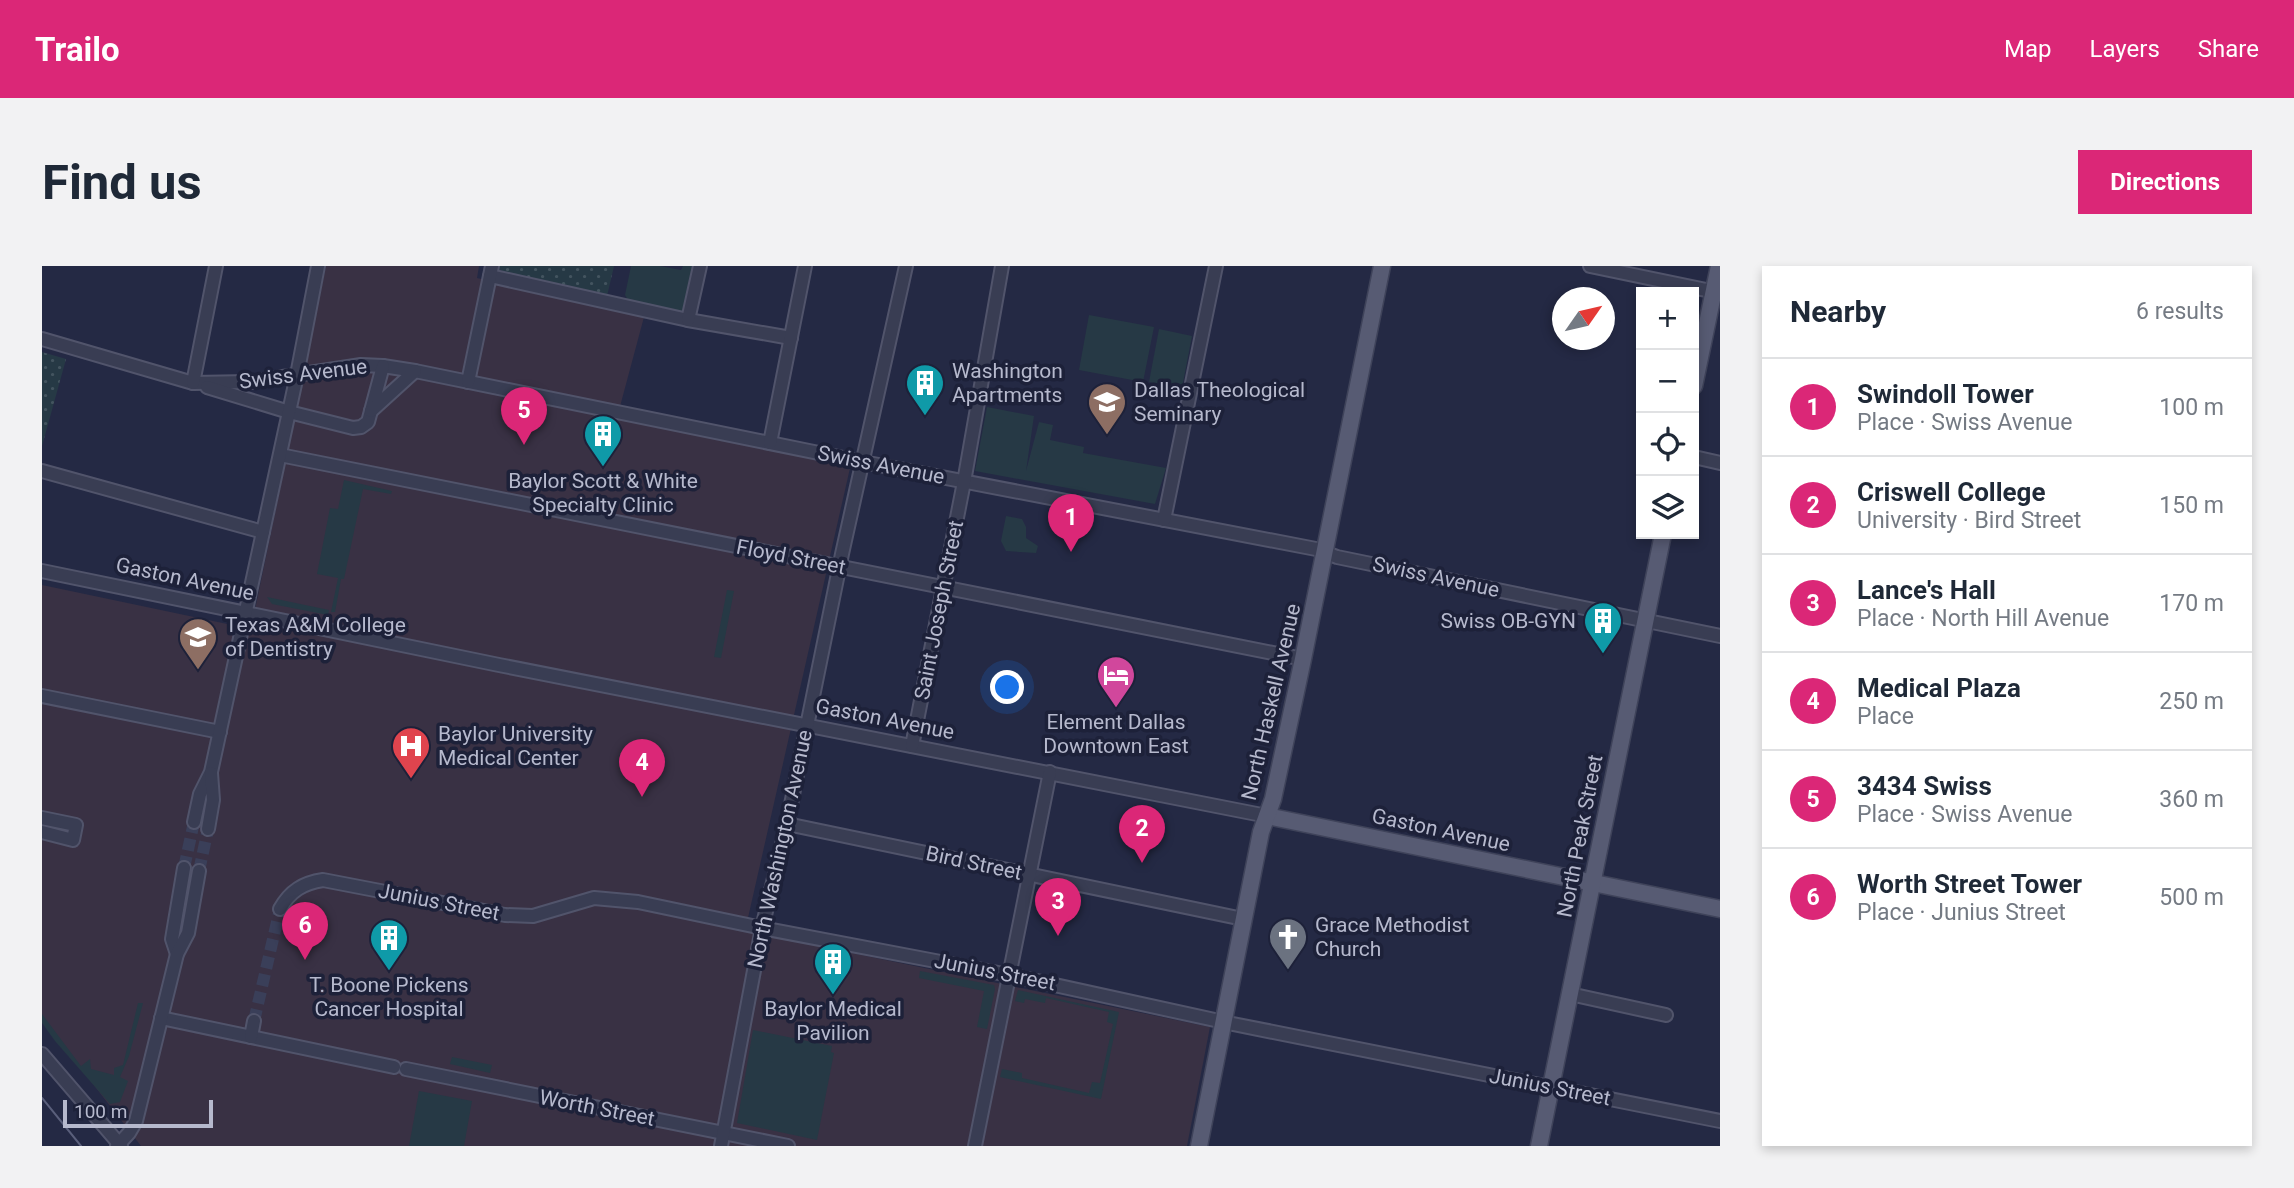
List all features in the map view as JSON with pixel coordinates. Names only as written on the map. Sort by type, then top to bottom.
[{"type":"main road","name":"North Haskell Avenue","points":[[1199,1146],[1261,832],[1273,799],[1303,659],[1382,266]]},
{"type":"main road","points":[[1699,366],[1717,292],[1719,266]]},
{"type":"main road","name":"North Peak Street","points":[[1539,1146],[1662,539]]},
{"type":"main road","name":"Gaston Avenue","points":[[1267,816],[1720,909]]},
{"type":"street","points":[[216,266],[193,383],[353,428],[362,427],[368,422],[383,366]]},
{"type":"street","points":[[194,822],[200,794],[211,772],[318,266]]},
{"type":"street","points":[[688,320],[701,266]]},
{"type":"street","points":[[770,443],[805,266]]},
{"type":"street","name":"North Washington Avenue","points":[[722,1140],[762,928],[787,824],[839,566],[906,266]]},
{"type":"street","name":"Saint Joseph Street","points":[[912,746],[964,482],[1002,266]]},
{"type":"street","points":[[1164,520],[1216,266]]},
{"type":"street","points":[[1590,266],[1717,292]]},
{"type":"street","points":[[468,382],[491,271],[688,320],[791,338]]},
{"type":"street","name":"Swiss Avenue","points":[[42,339],[193,383],[250,382],[344,367],[383,366],[415,371],[1164,520],[1720,636]]},
{"type":"street","points":[[371,412],[415,371]]},
{"type":"street","name":"Floyd Street","points":[[280,455],[1303,659]]},
{"type":"street","points":[[1699,458],[1720,463]]},
{"type":"street","points":[[42,471],[263,532]]},
{"type":"street","name":"Gaston Avenue","points":[[42,571],[499,665],[1267,816]]},
{"type":"street","points":[[42,696],[219,732]]},
{"type":"street","points":[[208,829],[213,800],[211,772]]},
{"type":"street","points":[[975,1146],[1050,772]]},
{"type":"street","points":[[42,818],[76,825],[73,840],[42,832]]},
{"type":"street","name":"Bird Street","points":[[787,824],[1243,919]]},
{"type":"street","points":[[177,954],[172,939],[184,868]]},
{"type":"street","points":[[42,1054],[117,1145],[136,1121],[177,954],[188,933],[200,871]]},
{"type":"street","name":"Junius Street","points":[[280,909],[296,889],[309,882],[323,880],[505,915],[533,916],[581,900],[613,898],[1009,975],[1720,1121]]},
{"type":"street","points":[[1570,994],[1666,1015]]},
{"type":"street","name":"Worth Street","points":[[161,1018],[722,1140],[788,1146]]},
{"type":"street","points":[[251,1037],[254,1021]]},
{"type":"shaded area","name":"Baylor University Medical Center","points":[[326,266],[479,266],[477,278],[644,317],[618,414],[850,468],[745,931],[1210,1027],[1187,1146],[141,1146],[42,1018],[42,585],[251,629]]},
{"type":"shaded area","points":[[500,266],[614,266],[607,296],[499,270]]},
{"type":"shaded area","points":[[631,266],[660,266],[681,270],[683,266],[696,266],[686,315],[629,302],[625,295]]},
{"type":"shaded area","points":[[1089,315],[1154,327],[1143,382],[1079,370]]},
{"type":"shaded area","points":[[1159,329],[1192,336],[1182,388],[1149,382]]},
{"type":"shaded area","points":[[42,352],[66,359],[42,446]]},
{"type":"shaded area","points":[[987,407],[1034,416],[1026,471],[1039,422],[1053,425],[1050,440],[1084,447],[1083,453],[1166,468],[1155,504],[975,471]]},
{"type":"shaded area","points":[[344,480],[392,491],[391,494],[363,489],[344,579],[341,579],[335,612],[331,612],[338,578],[317,574],[330,508],[338,509]]},
{"type":"shaded area","points":[[1006,516],[1022,519],[1026,527],[1026,538],[1038,546],[1036,553],[1006,551],[1001,541]]},
{"type":"shaded area","points":[[727,590],[734,591],[721,658],[714,657]]},
{"type":"shaded area","points":[[267,597],[329,610],[328,615],[272,604]]},
{"type":"shaded area","points":[[920,971],[994,985],[987,1029],[977,1027],[984,991],[919,978]]},
{"type":"shaded area","points":[[1018,990],[1119,1012],[1101,1099],[1000,1077],[1002,1069],[1022,1073],[1022,1078],[1089,1093],[1092,1082],[1100,1083],[1113,1024],[1107,1022],[1109,1012],[1046,998],[1045,1003],[1025,999],[1024,1003],[1015,1001]]},
{"type":"shaded area","points":[[138,1003],[143,1003],[129,1056],[120,1077],[128,1081],[120,1102],[110,1104],[55,1041],[42,1023],[42,1014],[81,1066],[90,1059],[91,1069],[114,1075],[114,1068],[123,1065]]},
{"type":"shaded area","points":[[753,1030],[832,1046],[831,1052],[834,1053],[817,1140],[737,1123]]},
{"type":"shaded area","points":[[452,1057],[492,1065],[490,1073],[450,1064]]},
{"type":"shaded area","points":[[419,1091],[472,1101],[464,1146],[409,1146]]},
{"type":"tunnel","points":[[184,868],[194,822]]},
{"type":"tunnel","points":[[199,871],[208,829]]},
{"type":"tunnel","points":[[254,1021],[280,909]]},
{"type":"tram line","points":[[42,1098],[81,1146]]},
{"type":"place","name":"Washington Apartments","points":[[925,417]]},
{"type":"place","name":"Dallas Theological Seminary","points":[[1107,436]]},
{"type":"place","name":"3434 Swiss","points":[[524,445]]},
{"type":"place","name":"Baylor Scott & White Specialty Clinic","points":[[603,468]]},
{"type":"place","name":"Swindoll Tower","points":[[1071,552]]},
{"type":"place","name":"Swiss OB-GYN","points":[[1603,655]]},
{"type":"place","name":"Texas A&M College of Dentistry","points":[[198,671]]},
{"type":"place","name":"Element Dallas Downtown East","points":[[1116,709]]},
{"type":"place","name":"Baylor University Medical Center","points":[[411,780]]},
{"type":"place","name":"Medical Plaza","points":[[642,797]]},
{"type":"place","name":"Criswell College","points":[[1142,863]]},
{"type":"place","name":"Lance's Hall","points":[[1058,936]]},
{"type":"place","name":"Worth Street Tower","points":[[305,960]]},
{"type":"place","name":"Grace Methodist Church","points":[[1288,971]]},
{"type":"place","name":"T. Boone Pickens Cancer Hospital","points":[[389,972]]},
{"type":"place","name":"Baylor Medical Pavilion","points":[[833,996]]}]
